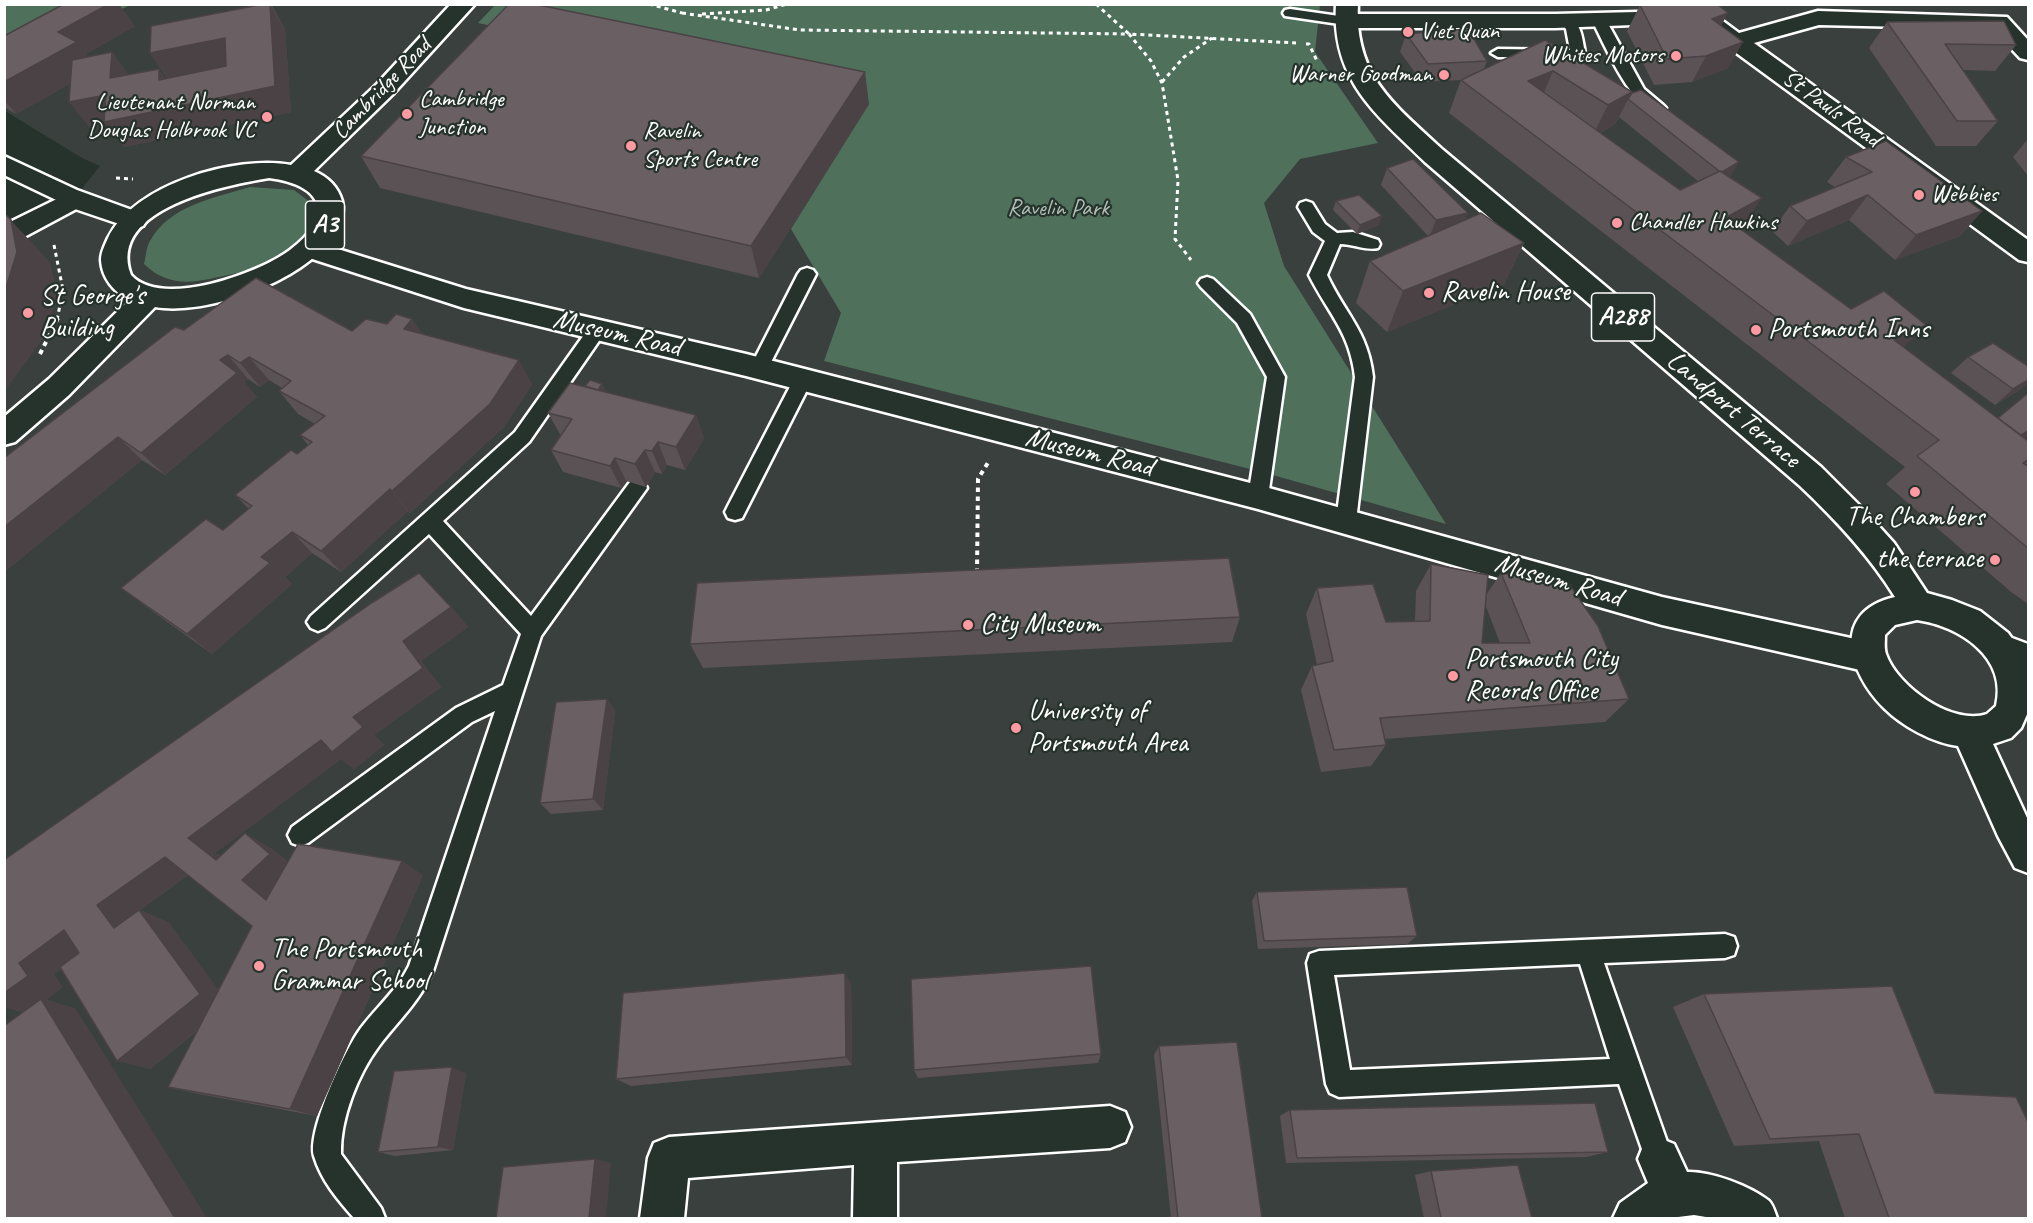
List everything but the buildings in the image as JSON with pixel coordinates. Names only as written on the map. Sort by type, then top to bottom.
[{"type":"main road","name":"Cambridge Road","points":[[298,173],[385,89],[464,4]]},
{"type":"main road","points":[[1347,13],[1556,15],[1599,20],[1699,11]]},
{"type":"main road","name":"St Pauls Road","points":[[1699,11],[2028,253]]},
{"type":"main road","name":"Landport Terrace","points":[[1347,13],[1354,64],[1375,99],[1434,156],[1817,483],[1845,510],[1887,559],[1907,585],[1917,606]]},
{"type":"main road","points":[[1737,41],[1818,18],[1999,22],[2028,53]]},
{"type":"main road","points":[[4,164],[73,200],[134,220]]},
{"type":"main road","name":"A3","points":[[269,170],[298,173],[319,184],[328,199],[330,216],[309,249],[288,265],[266,276],[238,285],[176,299],[148,297],[126,287],[117,272],[114,258],[118,243],[134,220],[154,204],[181,190],[210,181],[269,170]]},
{"type":"main road","points":[[4,237],[73,200]]},
{"type":"main road","name":"Museum Road","points":[[309,249],[464,298],[759,368],[1258,497],[1662,611],[1869,657]]},
{"type":"main road","points":[[4,434],[59,387],[148,297]]},
{"type":"main road","points":[[1917,606],[1943,611],[1970,622],[2016,654],[2012,661],[2022,684],[2023,712],[2003,726],[1983,732],[1970,732],[1944,727],[1906,706],[1878,678],[1869,657],[1868,636],[1877,619],[1894,609],[1917,606]]},
{"type":"main road","points":[[1970,732],[2011,824],[2028,855]]},
{"type":"main road","points":[[662,1218],[669,1158],[1110,1127]]},
{"type":"main road","points":[[874,1218],[876,1142]]},
{"type":"main road","points":[[1635,1218],[1648,1205],[1666,1176],[1734,1204],[1755,1218]]},
{"type":"lane","points":[[1290,13],[1347,13]]},
{"type":"lane","points":[[1497,53],[1575,55],[1578,52],[1574,28],[1556,15]]},
{"type":"lane","points":[[1599,20],[1638,92],[1665,115]]},
{"type":"lane","points":[[1306,207],[1319,228],[1334,239],[1353,238],[1372,244]]},
{"type":"lane","points":[[1334,239],[1319,268],[1318,275],[1356,334],[1364,357],[1364,377],[1346,521]]},
{"type":"lane","points":[[759,368],[807,274]]},
{"type":"lane","points":[[1207,283],[1244,319],[1276,377],[1258,497]]},
{"type":"lane","points":[[318,622],[522,437],[597,330]]},
{"type":"lane","points":[[735,512],[803,380]]},
{"type":"lane","points":[[371,1218],[331,1164],[327,1152],[327,1135],[362,1048],[399,1006],[412,988],[420,971],[532,632],[637,488]]},
{"type":"lane","points":[[430,521],[532,632]]},
{"type":"lane","points":[[300,835],[464,715],[512,692]]},
{"type":"lane","points":[[1627,1071],[1340,1084],[1318,963],[1725,946]]},
{"type":"lane","points":[[1588,951],[1627,1071],[1666,1176]]},
{"type":"path","points":[[648,4],[682,13],[800,30],[1129,34],[1310,44],[1319,65],[1354,64]]},
{"type":"path","points":[[682,13],[731,14],[766,10],[787,4]]},
{"type":"path","points":[[1096,4],[1129,34],[1151,61],[1161,83],[1178,180],[1175,239],[1207,283]]},
{"type":"path","points":[[1161,83],[1173,66],[1212,38]]},
{"type":"path","points":[[110,178],[141,179]]},
{"type":"path","points":[[31,222],[54,244],[64,281],[60,318],[39,356]]},
{"type":"path","points":[[977,574],[978,479],[1007,432]]},
{"type":"shaded area","name":"University of Portsmouth Area","points":[[5,5],[2028,5],[2028,1218],[5,1218],[5,237],[73,200],[100,166],[82,158],[5,111]]},
{"type":"green space","name":"Ravelin Park","points":[[496,4],[1320,5],[1315,52],[1378,143],[1300,159],[1264,203],[1284,266],[1446,524],[1262,472],[824,361],[841,313],[791,229],[869,104],[478,23]]},
{"type":"green space","points":[[5,5],[130,5],[5,68]]},
{"type":"green space","points":[[250,187],[294,190],[311,203],[314,221],[300,242],[281,260],[260,269],[188,282],[166,278],[144,264],[150,241],[169,219],[208,199]]},
{"type":"place","name":"Viet Quan","points":[[1408,32]]},
{"type":"place","name":"Whites Motors","points":[[1676,56]]},
{"type":"place","name":"Warner Goodman","points":[[1444,75]]},
{"type":"place","name":"Cambridge Junction","points":[[407,114]]},
{"type":"place","name":"Lieutenant Norman Douglas Holbrook VC","points":[[267,117]]},
{"type":"place","name":"Ravelin Sports Centre","points":[[631,146]]},
{"type":"place","name":"Webbies","points":[[1919,195]]},
{"type":"place","name":"Chandler Hawkins","points":[[1617,223]]},
{"type":"place","name":"Ravelin House","points":[[1429,293]]},
{"type":"place","name":"St George's Building","points":[[28,313]]},
{"type":"place","name":"Portsmouth Inns","points":[[1756,330]]},
{"type":"place","name":"The Chambers","points":[[1915,492]]},
{"type":"place","name":"the terrace","points":[[1995,560]]},
{"type":"place","name":"City Museum","points":[[968,625]]},
{"type":"place","name":"Portsmouth City Records Office","points":[[1453,676]]},
{"type":"place","name":"University of Portsmouth Area","points":[[1016,728]]},
{"type":"place","name":"The Portsmouth Grammar School","points":[[259,966]]}]
